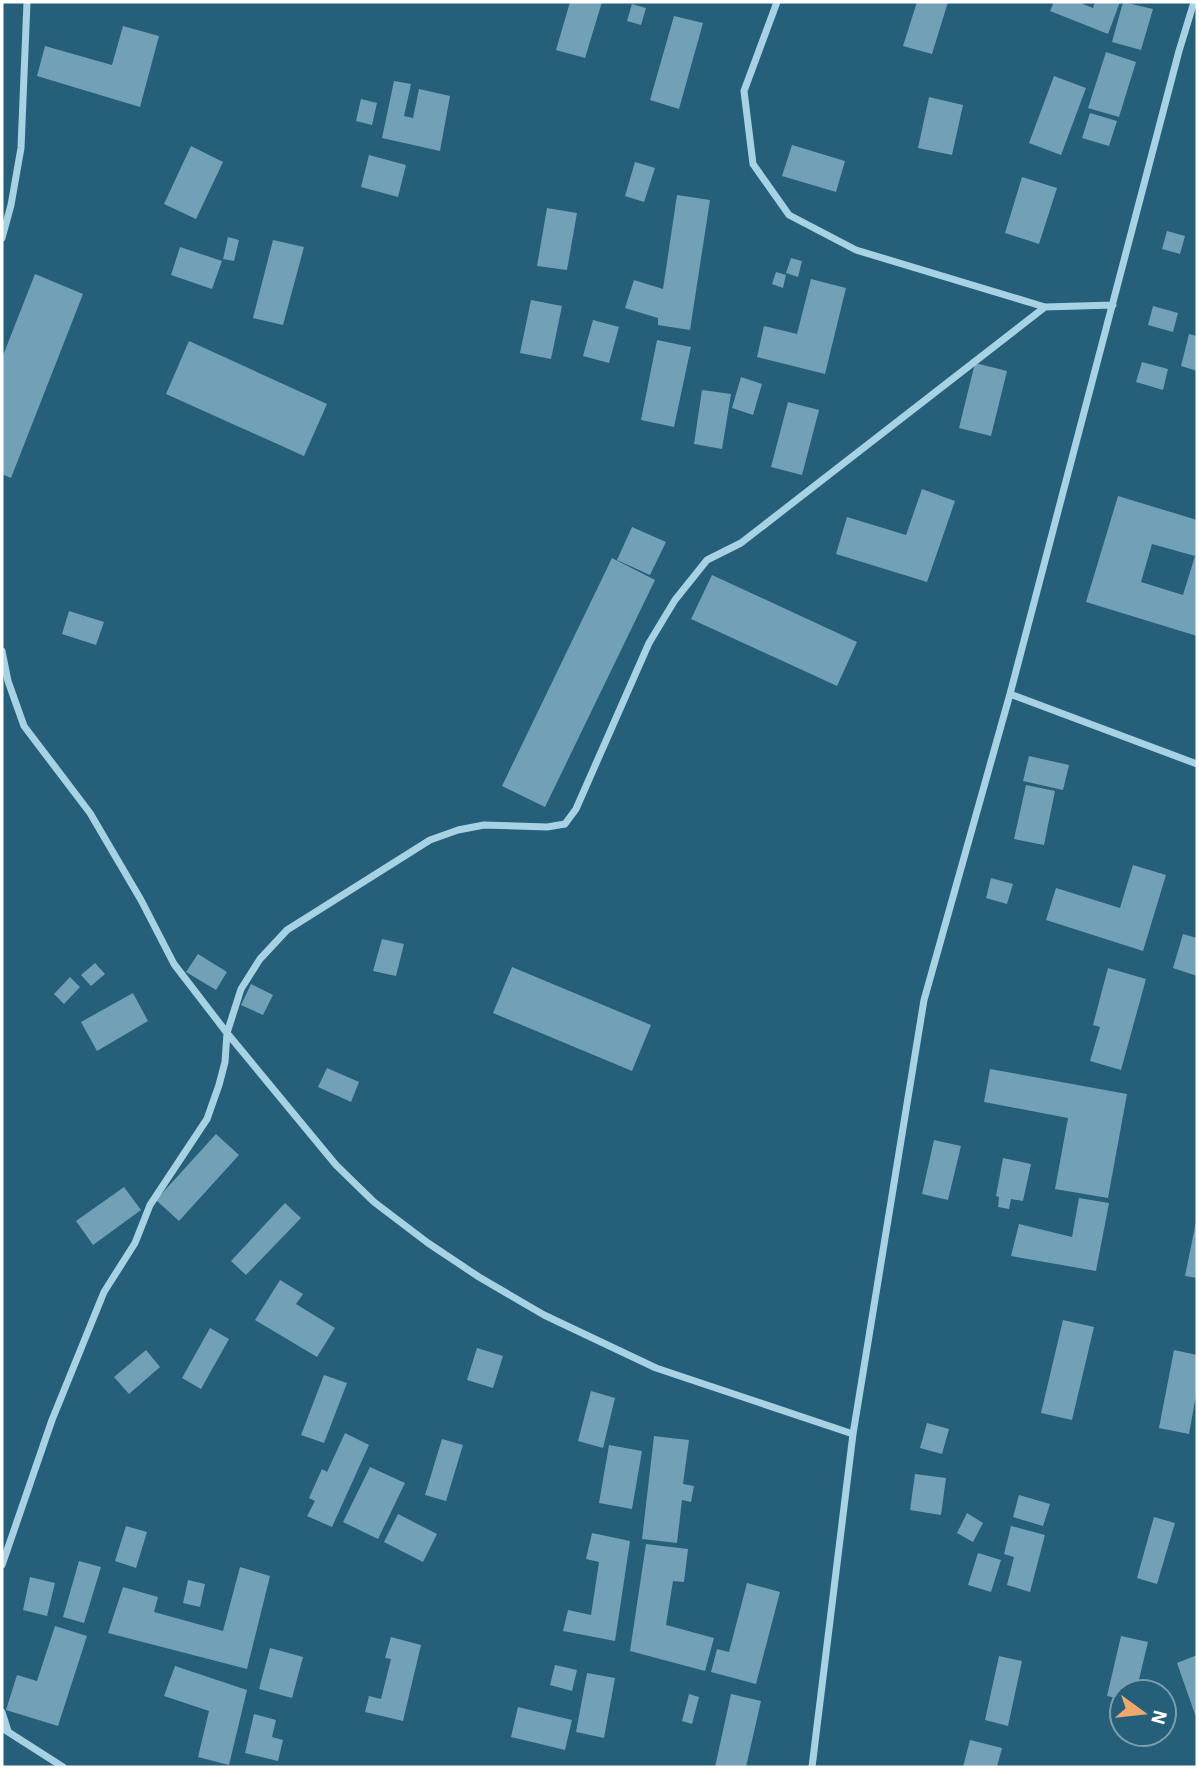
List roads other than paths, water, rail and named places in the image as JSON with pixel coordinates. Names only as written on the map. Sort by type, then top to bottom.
[{"type":"street","points":[[2,238],[21,148],[27,2]]},
{"type":"street","points":[[777,2],[744,91],[753,164],[789,215],[856,250],[1045,307],[1113,305]]},
{"type":"street","points":[[811,1767],[853,1434],[923,1000],[1010,694],[1194,2]]},
{"type":"street","points":[[2,1565],[52,1420],[104,1292],[135,1243],[150,1205],[207,1119],[225,1062],[227,1032],[241,989],[250,973],[287,930],[430,841],[458,830],[484,825],[547,827],[565,824],[576,809],[649,643],[675,600],[707,560],[741,543],[1045,307]]},
{"type":"street","points":[[2,651],[8,681],[24,726],[90,813],[174,964],[336,1165],[374,1202],[479,1278],[544,1315],[656,1368],[853,1434]]},
{"type":"street","points":[[1010,694],[1197,764]]},
{"type":"street","points":[[2,1712],[5,1730],[63,1767]]}]
